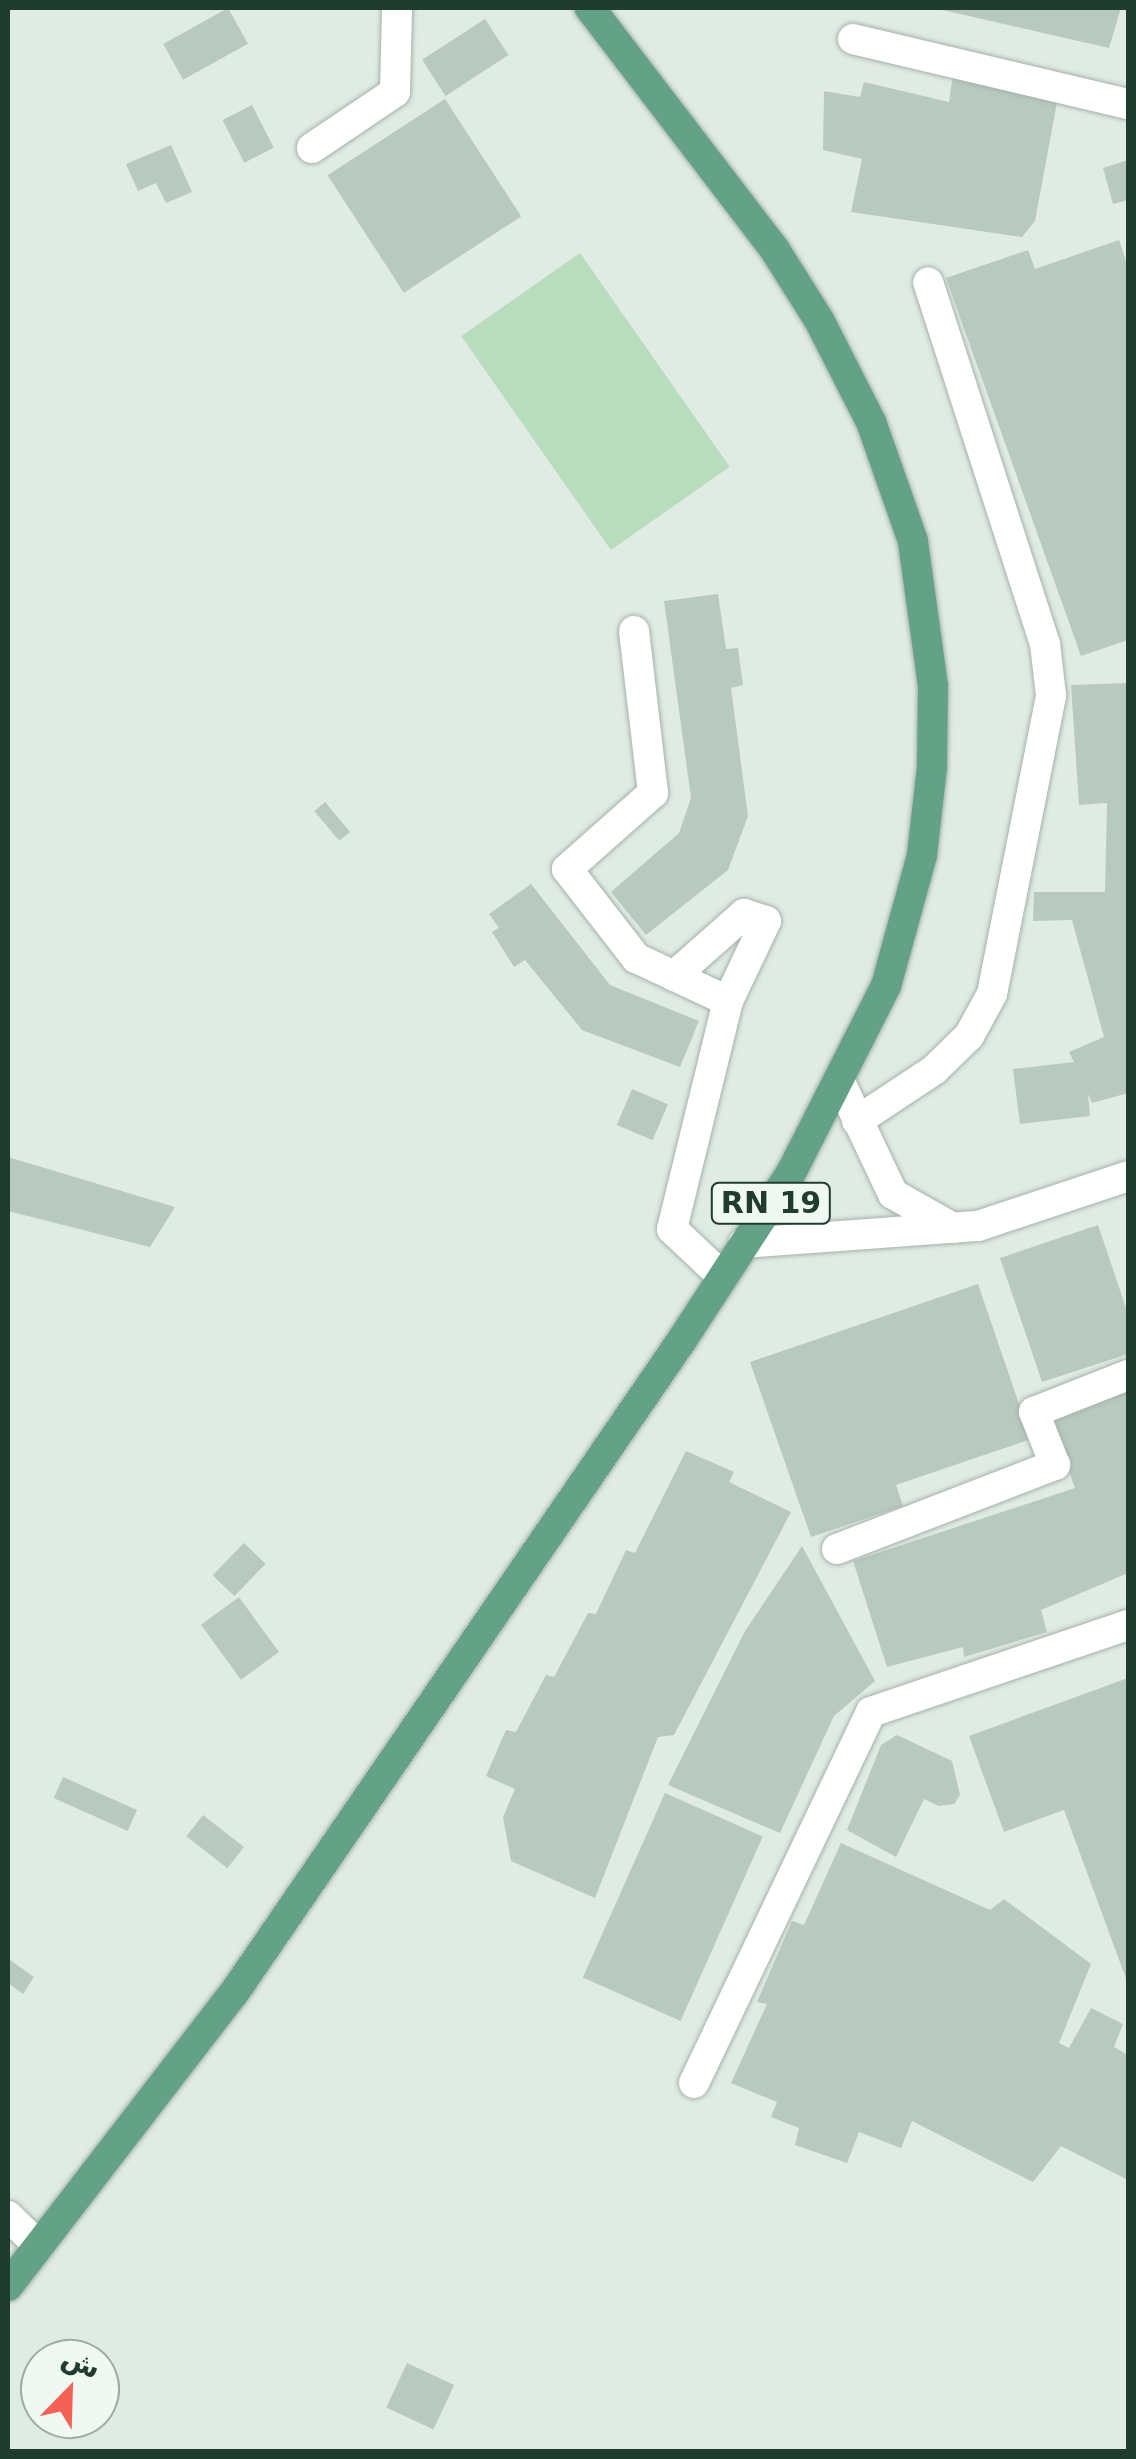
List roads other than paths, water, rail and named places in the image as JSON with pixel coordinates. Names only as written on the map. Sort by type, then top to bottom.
[{"type":"main road","name":"RN 19","points":[[8,2286],[234,1993],[791,1174],[886,986],[922,855],[932,767],[932,686],[913,541],[872,422],[819,320],[726,183],[590,8]]},
{"type":"street","points":[[312,148],[395,92],[397,8]]},
{"type":"street","points":[[853,39],[1128,104]]},
{"type":"street","points":[[857,1122],[934,1070],[969,1036],[992,994],[1051,694],[1045,644],[928,282]]},
{"type":"street","points":[[634,631],[652,794],[568,870],[636,958],[728,1001]]},
{"type":"street","points":[[674,976],[744,914],[766,921],[728,1001],[672,1229],[723,1277]]},
{"type":"street","points":[[840,1082],[894,1194],[953,1228]]},
{"type":"street","points":[[744,1243],[978,1226],[1128,1176]]},
{"type":"street","points":[[837,1549],[1055,1465],[1034,1412],[1128,1375]]},
{"type":"street","points":[[694,2083],[871,1712],[1128,1625]]},
{"type":"street","points":[[8,2216],[39,2246]]}]
